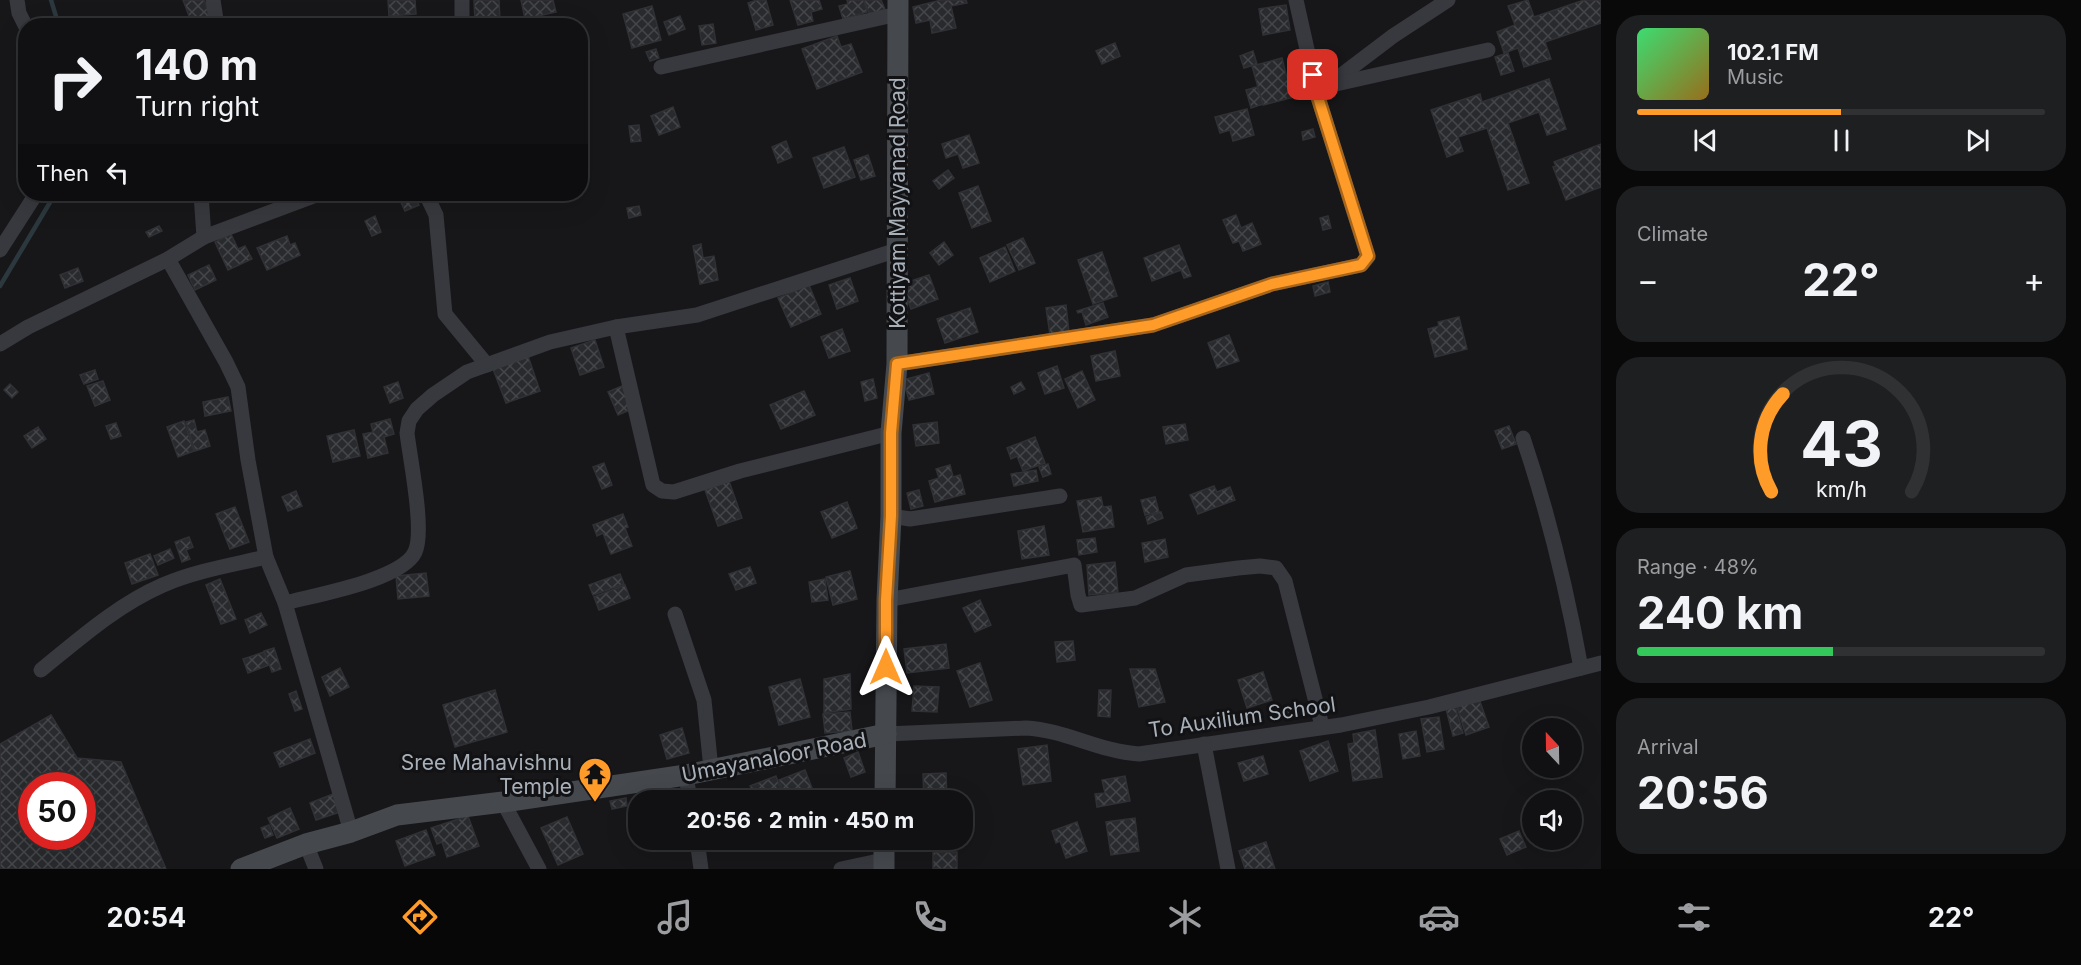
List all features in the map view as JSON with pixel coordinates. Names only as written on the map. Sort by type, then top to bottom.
[{"type":"main road","name":"Kottiyam Mayyanad Road","points":[[885,790],[886,600],[891,516],[891,433],[897,364],[898,5]]},
{"type":"main road","name":"Umayanaloor Road","points":[[241,869],[306,844],[351,832],[398,815],[687,775],[886,734]]},
{"type":"street","points":[[17,0],[22,18]]},
{"type":"street","points":[[213,0],[216,18]]},
{"type":"street","points":[[462,0],[462,18]]},
{"type":"street","points":[[897,364],[1153,325],[1272,284],[1361,265],[1368,256],[1296,0]]},
{"type":"street","points":[[1322,90],[1393,36],[1448,0]]},
{"type":"street","points":[[661,67],[898,5]]},
{"type":"street","points":[[1322,90],[1488,50]]},
{"type":"street","points":[[0,250],[32,201]]},
{"type":"street","points":[[201,201],[204,237]]},
{"type":"street","points":[[0,344],[28,327],[168,259],[204,237],[300,201]]},
{"type":"street","points":[[429,201],[436,215],[445,314],[487,365]]},
{"type":"street","points":[[285,603],[385,577],[404,565],[415,554],[418,540],[418,517],[407,433],[409,421],[433,395],[466,372],[550,342],[616,327],[697,315],[897,250]]},
{"type":"street","points":[[168,259],[238,387],[248,460],[266,557],[285,603],[351,832]]},
{"type":"street","points":[[616,327],[653,484],[662,491],[674,492],[740,471],[891,433]]},
{"type":"street","points":[[1524,438],[1554,545],[1581,668]]},
{"type":"street","points":[[891,516],[910,519],[1060,496]]},
{"type":"street","points":[[41,670],[117,610],[162,585],[266,557]]},
{"type":"street","points":[[886,600],[1074,565],[1081,605],[1135,598],[1186,575],[1249,567],[1275,568],[1285,581],[1322,726]]},
{"type":"street","points":[[675,614],[704,700],[711,770]]},
{"type":"street","name":"To Auxilium School","points":[[886,734],[1041,729],[1104,749],[1139,754],[1341,725],[1429,707],[1601,663]]},
{"type":"street","points":[[1204,744],[1228,869]]},
{"type":"street","points":[[687,775],[689,790]]},
{"type":"street","points":[[503,802],[539,869]]},
{"type":"street","points":[[306,844],[316,869]]},
{"type":"street","points":[[698,850],[701,869]]},
{"type":"street","points":[[840,869],[884,856]]},
{"type":"building","points":[[183,0],[204,0],[210,17],[190,18]]},
{"type":"building","points":[[388,0],[415,0],[416,14],[389,16]]},
{"type":"building","points":[[474,0],[499,0],[500,18],[475,18]]},
{"type":"building","points":[[521,0],[553,0],[556,12],[525,18]]},
{"type":"building","points":[[766,0],[773,25],[756,30],[748,3]]},
{"type":"building","points":[[790,0],[819,0],[822,9],[811,12],[813,21],[798,25]]},
{"type":"building","points":[[847,0],[864,0],[867,12],[843,19],[839,6],[848,4]]},
{"type":"building","points":[[864,0],[881,0],[885,9],[870,15]]},
{"type":"building","points":[[941,0],[966,0],[967,3],[951,6],[956,28],[932,33],[930,20],[916,23],[913,7]]},
{"type":"building","points":[[1528,0],[1534,17],[1584,0],[1601,0],[1601,23],[1545,42],[1551,59],[1524,67],[1518,48],[1504,53],[1497,32],[1515,25],[1508,6]]},
{"type":"building","points":[[1286,5],[1290,30],[1263,35],[1259,9]]},
{"type":"building","points":[[652,6],[661,40],[632,48],[623,14]]},
{"type":"building","points":[[680,16],[685,29],[669,35],[664,22]]},
{"type":"building","points":[[713,24],[716,43],[702,45],[699,26]]},
{"type":"building","points":[[837,36],[841,47],[851,44],[862,72],[817,89],[802,49]]},
{"type":"building","points":[[1115,43],[1120,56],[1102,64],[1096,51]]},
{"type":"building","points":[[656,49],[659,58],[650,61],[646,52]]},
{"type":"building","points":[[1253,51],[1257,64],[1244,68],[1240,56]]},
{"type":"building","points":[[1508,53],[1514,71],[1501,75],[1495,57]]},
{"type":"building","points":[[1282,58],[1287,78],[1297,75],[1302,95],[1263,105],[1252,66]]},
{"type":"building","points":[[1549,79],[1566,129],[1547,135],[1539,112],[1508,123],[1529,183],[1508,190],[1487,128],[1458,137],[1463,151],[1447,157],[1431,110],[1480,94],[1482,102]]},
{"type":"building","points":[[1257,87],[1263,104],[1251,108],[1246,90]]},
{"type":"building","points":[[673,107],[680,127],[659,135],[651,116]]},
{"type":"building","points":[[1247,109],[1254,135],[1233,141],[1230,130],[1220,133],[1215,117]]},
{"type":"building","points":[[639,125],[641,141],[631,142],[629,126]]},
{"type":"building","points":[[1313,129],[1315,137],[1303,140],[1302,132]]},
{"type":"building","points":[[969,135],[979,163],[963,168],[958,154],[946,158],[942,144]]},
{"type":"building","points":[[786,141],[792,157],[778,163],[772,147]]},
{"type":"building","points":[[1601,144],[1601,187],[1566,200],[1553,167],[1556,166],[1554,162]]},
{"type":"building","points":[[844,147],[855,177],[824,188],[813,158]]},
{"type":"building","points":[[868,155],[875,176],[861,180],[854,160]]},
{"type":"building","points":[[948,170],[954,178],[939,189],[933,181]]},
{"type":"building","points":[[978,186],[991,221],[972,228],[959,193]]},
{"type":"building","points":[[400,201],[417,201],[419,205],[405,211]]},
{"type":"building","points":[[639,206],[641,215],[629,218],[627,208]]},
{"type":"building","points":[[1236,215],[1241,228],[1252,223],[1261,244],[1243,251],[1239,241],[1233,243],[1223,220]]},
{"type":"building","points":[[375,216],[381,232],[372,236],[365,221]]},
{"type":"building","points":[[1328,216],[1331,228],[1323,230],[1320,218]]},
{"type":"building","points":[[159,226],[162,231],[149,237],[146,232]]},
{"type":"building","points":[[231,234],[238,249],[245,246],[252,259],[228,270],[215,242]]},
{"type":"building","points":[[287,236],[290,245],[295,243],[300,255],[267,270],[257,248]]},
{"type":"building","points":[[1023,238],[1035,263],[1019,270],[1007,245]]},
{"type":"building","points":[[944,242],[953,255],[939,265],[930,253]]},
{"type":"building","points":[[701,244],[703,258],[714,256],[718,280],[700,284],[693,246]]},
{"type":"building","points":[[1179,245],[1191,276],[1184,278],[1181,270],[1152,281],[1144,258]]},
{"type":"building","points":[[1005,247],[1015,271],[990,282],[980,258]]},
{"type":"building","points":[[1102,252],[1117,296],[1093,304],[1078,260]]},
{"type":"building","points":[[209,265],[216,280],[195,290],[188,275]]},
{"type":"building","points":[[78,268],[83,281],[65,288],[60,275]]},
{"type":"building","points":[[929,275],[938,299],[911,309],[902,284]]},
{"type":"building","points":[[850,278],[858,301],[837,309],[829,285]]},
{"type":"building","points":[[1328,282],[1330,292],[1315,296],[1313,286]]},
{"type":"building","points":[[809,285],[821,314],[791,327],[778,298]]},
{"type":"building","points":[[1103,303],[1108,317],[1086,325],[1082,312],[1077,311]]},
{"type":"building","points":[[1066,305],[1069,332],[1050,335],[1046,308]]},
{"type":"building","points":[[970,308],[978,332],[945,343],[937,319]]},
{"type":"building","points":[[1459,317],[1467,349],[1435,357],[1428,329],[1439,326],[1438,322]]},
{"type":"building","points":[[842,329],[850,351],[829,358],[821,337]]},
{"type":"building","points":[[1229,335],[1239,361],[1217,368],[1208,343]]},
{"type":"building","points":[[595,340],[604,367],[580,375],[571,348]]},
{"type":"building","points":[[1115,351],[1120,376],[1096,381],[1091,356]]},
{"type":"building","points":[[528,356],[540,391],[506,403],[493,369]]},
{"type":"building","points":[[1057,366],[1064,388],[1045,394],[1038,373]]},
{"type":"building","points":[[95,370],[98,379],[84,384],[80,375]]},
{"type":"building","points":[[1082,371],[1095,400],[1078,408],[1065,379]]},
{"type":"building","points":[[929,373],[934,394],[909,400],[903,380]]},
{"type":"building","points":[[873,379],[877,398],[865,401],[861,382]]},
{"type":"building","points":[[103,381],[110,400],[95,406],[87,386]]},
{"type":"building","points":[[398,382],[403,398],[390,403],[384,387]]},
{"type":"building","points":[[1021,382],[1025,389],[1014,394],[1011,387]]},
{"type":"building","points":[[10,384],[18,392],[12,398],[4,390]]},
{"type":"building","points":[[622,386],[632,409],[618,415],[608,392]]},
{"type":"building","points":[[804,391],[815,415],[781,429],[770,405]]},
{"type":"building","points":[[228,397],[231,411],[205,416],[203,402]]},
{"type":"building","points":[[390,419],[394,434],[384,437],[388,453],[368,458],[363,434],[373,432],[371,424]]},
{"type":"building","points":[[194,420],[197,432],[205,430],[210,446],[195,451],[186,422]]},
{"type":"building","points":[[184,421],[194,451],[178,457],[167,427]]},
{"type":"building","points":[[937,422],[939,443],[916,446],[913,425]]},
{"type":"building","points":[[116,423],[121,436],[111,439],[106,426]]},
{"type":"building","points":[[1185,424],[1188,440],[1166,444],[1163,427]]},
{"type":"building","points":[[1509,426],[1516,444],[1502,449],[1495,431]]},
{"type":"building","points":[[38,427],[46,439],[32,448],[24,436]]},
{"type":"building","points":[[354,430],[360,456],[333,462],[327,436]]},
{"type":"building","points":[[1035,437],[1045,463],[1023,471],[1017,456],[1011,459],[1007,448]]},
{"type":"building","points":[[604,463],[612,485],[602,489],[593,467]]},
{"type":"building","points":[[1048,464],[1051,474],[1043,477],[1039,467]]},
{"type":"building","points":[[950,465],[953,477],[960,475],[965,494],[935,502],[929,481],[939,478],[936,469]]},
{"type":"building","points":[[1036,470],[1038,481],[1014,486],[1011,474]]},
{"type":"building","points":[[729,481],[742,518],[718,526],[705,490]]},
{"type":"building","points":[[1214,486],[1217,492],[1230,487],[1235,500],[1198,514],[1190,495]]},
{"type":"building","points":[[919,490],[923,506],[911,509],[907,493]]},
{"type":"building","points":[[296,491],[302,506],[288,511],[282,497]]},
{"type":"building","points":[[1101,497],[1103,507],[1111,506],[1114,527],[1083,532],[1077,501]]},
{"type":"building","points":[[1155,497],[1159,512],[1145,515],[1141,500]]},
{"type":"building","points":[[847,502],[857,528],[832,538],[821,512]]},
{"type":"building","points":[[235,507],[249,542],[230,549],[216,514]]},
{"type":"building","points":[[1161,512],[1163,518],[1148,524],[1146,517]]},
{"type":"building","points":[[623,514],[628,527],[625,528],[632,546],[611,554],[603,533],[597,536],[593,525]]},
{"type":"building","points":[[1044,526],[1049,555],[1022,559],[1018,531]]},
{"type":"building","points":[[189,537],[193,547],[186,550],[190,559],[182,562],[175,542]]},
{"type":"building","points":[[1095,538],[1097,552],[1079,555],[1077,540]]},
{"type":"building","points":[[1165,539],[1168,557],[1145,562],[1142,543]]},
{"type":"building","points":[[170,549],[174,558],[158,565],[154,556]]},
{"type":"building","points":[[150,554],[158,575],[132,584],[125,563]]},
{"type":"building","points":[[1115,562],[1118,592],[1089,595],[1087,565]]},
{"type":"building","points":[[750,567],[756,583],[736,590],[729,574]]},
{"type":"building","points":[[850,571],[857,599],[833,605],[826,577]]},
{"type":"building","points":[[426,573],[429,596],[398,599],[396,576]]},
{"type":"building","points":[[620,574],[624,584],[593,595],[589,585]]},
{"type":"building","points":[[220,579],[236,619],[221,624],[206,585]]},
{"type":"building","points":[[825,579],[828,600],[812,602],[809,582]]},
{"type":"building","points":[[625,585],[630,598],[599,610],[594,597]]},
{"type":"building","points":[[980,600],[991,625],[975,632],[963,608]]},
{"type":"building","points":[[261,613],[267,625],[250,633],[245,620]]},
{"type":"building","points":[[1073,641],[1075,660],[1057,662],[1055,642]]},
{"type":"building","points":[[946,644],[949,668],[907,673],[904,649]]},
{"type":"building","points":[[274,648],[281,669],[272,672],[264,651]]},
{"type":"building","points":[[264,652],[269,665],[248,673],[243,659]]},
{"type":"building","points":[[980,663],[992,700],[970,707],[957,671]]},
{"type":"building","points":[[340,668],[349,687],[330,696],[322,677]]},
{"type":"building","points":[[1130,669],[1155,669],[1165,702],[1139,707]]},
{"type":"building","points":[[1263,672],[1272,700],[1247,708],[1238,680]]},
{"type":"building","points":[[850,674],[851,709],[824,713],[824,679]]},
{"type":"building","points":[[800,679],[810,717],[779,725],[769,687]]},
{"type":"building","points":[[914,686],[939,687],[937,712],[912,711]]},
{"type":"building","points":[[495,690],[507,732],[455,747],[443,705]]},
{"type":"building","points":[[1099,690],[1111,690],[1110,717],[1098,716]]},
{"type":"building","points":[[296,691],[302,709],[295,711],[289,694]]},
{"type":"building","points":[[1478,696],[1489,727],[1466,735],[1456,704]]},
{"type":"building","points":[[1302,704],[1304,713],[1285,717],[1283,707]]},
{"type":"building","points":[[1455,706],[1463,733],[1453,736],[1446,709]]},
{"type":"building","points":[[850,712],[852,731],[825,733],[823,714]]},
{"type":"building","points":[[51,715],[77,758],[121,762],[166,869],[0,869],[0,744]]},
{"type":"building","points":[[1439,717],[1444,749],[1427,752],[1421,719]]},
{"type":"building","points":[[682,728],[689,753],[667,759],[660,735]]},
{"type":"building","points":[[1375,730],[1382,777],[1353,781],[1348,744],[1354,743],[1353,734]]},
{"type":"building","points":[[1416,731],[1420,756],[1403,759],[1399,734]]},
{"type":"building","points":[[310,739],[315,753],[280,767],[274,753]]},
{"type":"building","points":[[1328,741],[1338,771],[1310,781],[1300,751]]},
{"type":"building","points":[[1047,745],[1051,781],[1023,785],[1018,749]]},
{"type":"building","points":[[858,752],[865,772],[851,777],[844,758]]},
{"type":"building","points":[[1263,756],[1268,774],[1244,781],[1238,763]]},
{"type":"building","points":[[805,770],[813,790],[782,790],[779,780]]},
{"type":"building","points":[[946,773],[947,790],[924,790],[923,774]]},
{"type":"building","points":[[776,776],[781,790],[752,790],[750,786]]},
{"type":"building","points":[[1125,776],[1130,801],[1097,807],[1095,794],[1105,793],[1102,780]]},
{"type":"building","points":[[333,794],[340,812],[316,820],[310,803]]},
{"type":"building","points":[[626,798],[627,806],[612,809],[610,801]]},
{"type":"building","points":[[290,808],[299,829],[277,838],[268,818]]},
{"type":"building","points":[[468,816],[479,846],[447,857],[442,842],[437,844],[431,828]]},
{"type":"building","points":[[567,817],[583,854],[558,865],[541,828]]},
{"type":"building","points":[[1135,818],[1139,851],[1111,855],[1106,822]]},
{"type":"building","points":[[1077,822],[1087,851],[1066,858],[1060,841],[1056,843],[1052,831]]},
{"type":"building","points":[[269,825],[273,835],[265,838],[261,828]]},
{"type":"building","points":[[426,830],[435,855],[405,866],[396,841]]},
{"type":"building","points":[[1519,831],[1522,838],[1522,849],[1507,855],[1500,839]]},
{"type":"building","points":[[1266,842],[1275,869],[1245,869],[1239,851]]},
{"type":"building","points":[[933,852],[957,852],[957,869],[933,869]]},
{"type":"waterway","points":[[51,0],[57,18]]},
{"type":"waterway","points":[[0,286],[51,201]]},
{"type":"place","name":"Sree Mahavishnu Temple","points":[[595,803]]},
{"type":"route","points":[[886,667],[891,433],[897,364],[1153,325],[1272,284],[1361,265],[1368,256],[1313,75]]}]
